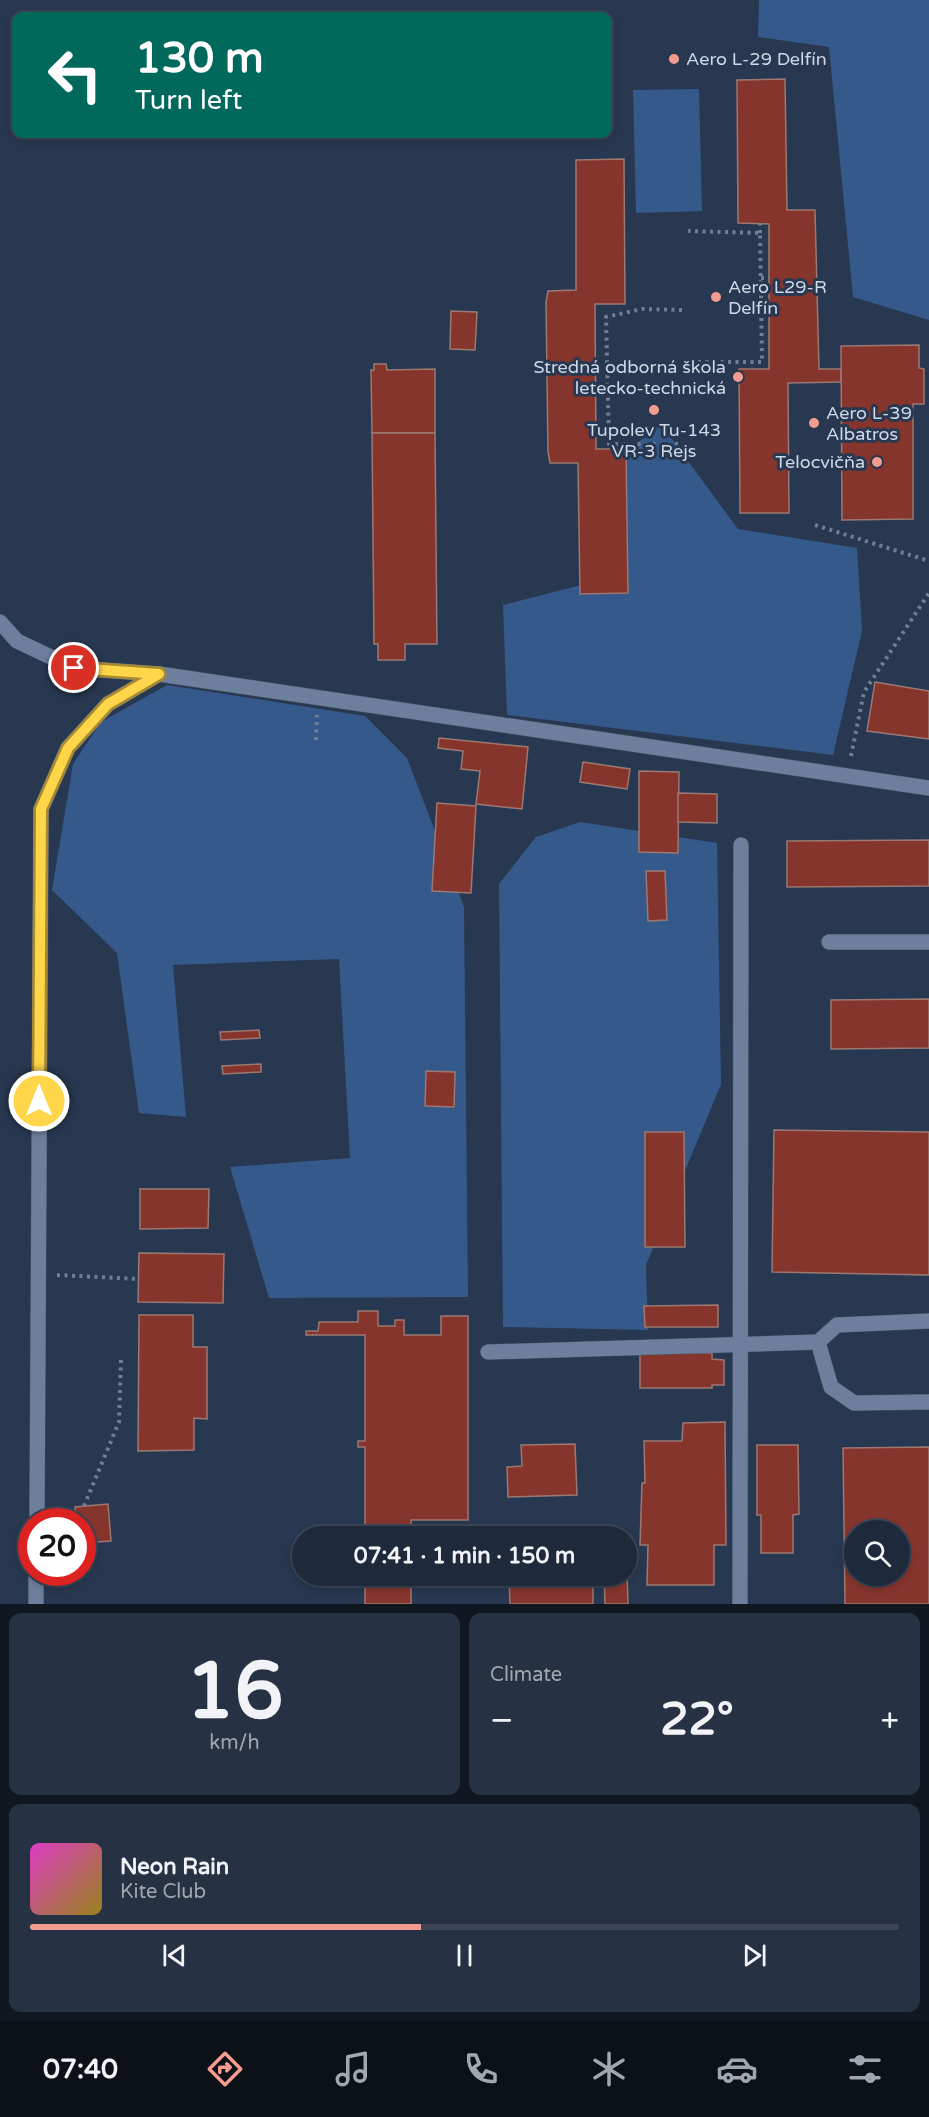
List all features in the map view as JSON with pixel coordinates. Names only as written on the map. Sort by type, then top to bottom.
[{"type":"lane","points":[[0,622],[17,641],[74,668],[159,674],[847,774],[929,788]]},
{"type":"lane","points":[[37,1508],[41,809],[68,748],[108,704],[159,674]]},
{"type":"lane","points":[[740,1604],[741,845]]},
{"type":"lane","points":[[829,942],[929,942]]},
{"type":"lane","points":[[488,1352],[742,1342],[818,1342],[837,1325],[929,1321]]},
{"type":"lane","points":[[818,1342],[831,1388],[854,1403],[929,1402]]},
{"type":"lane","points":[[36,1586],[36,1604]]},
{"type":"path","points":[[683,362],[762,362],[760,223]]},
{"type":"path","points":[[688,231],[760,233]]},
{"type":"path","points":[[761,278],[769,278]]},
{"type":"path","points":[[682,310],[642,309],[606,317],[609,444],[682,444]]},
{"type":"path","points":[[815,525],[929,561]]},
{"type":"path","points":[[847,774],[864,692],[929,592]]},
{"type":"path","points":[[38,1274],[138,1279]]},
{"type":"path","points":[[84,1506],[119,1422],[121,1360]]},
{"type":"shaded area","points":[[759,0],[929,0],[929,320],[853,297],[829,47],[758,37]]},
{"type":"shaded area","points":[[699,89],[702,211],[636,213],[633,90]]},
{"type":"shaded area","points":[[660,423],[738,529],[857,548],[862,631],[833,755],[507,715],[503,605],[601,580],[610,468]]},
{"type":"shaded area","points":[[167,685],[365,716],[407,758],[464,907],[468,1297],[269,1298],[230,1167],[350,1158],[339,959],[173,965],[186,1117],[139,1113],[117,953],[52,890],[73,764],[101,722]]},
{"type":"shaded area","points":[[580,822],[717,843],[721,1084],[646,1265],[648,1330],[503,1327],[499,884],[536,837]]},
{"type":"building","points":[[785,79],[787,210],[815,210],[819,369],[841,369],[841,382],[788,383],[789,513],[740,513],[739,369],[769,369],[769,224],[738,223],[737,80]]},
{"type":"building","points":[[624,159],[625,304],[595,304],[596,449],[626,449],[628,593],[580,594],[578,463],[550,463],[548,452],[546,302],[548,291],[576,290],[576,160]]},
{"type":"building","points":[[451,311],[477,312],[475,350],[450,349]]},
{"type":"building","name":"Telocvičňa","points":[[919,345],[919,368],[924,369],[924,404],[913,404],[913,519],[842,520],[841,346]]},
{"type":"building","points":[[374,364],[386,364],[387,370],[435,369],[435,433],[372,433],[371,370],[374,370]]},
{"type":"building","points":[[372,433],[435,433],[437,644],[405,644],[405,660],[378,660],[378,644],[374,644]]},
{"type":"building","points":[[875,682],[929,691],[929,739],[867,731]]},
{"type":"building","points":[[439,738],[528,747],[522,809],[476,804],[480,771],[461,769],[463,751],[438,748]]},
{"type":"building","points":[[583,762],[630,769],[627,789],[580,782]]},
{"type":"building","points":[[639,771],[679,772],[678,853],[639,852]]},
{"type":"building","points":[[678,793],[717,794],[717,823],[678,822]]},
{"type":"building","points":[[437,803],[476,806],[471,893],[432,891]]},
{"type":"building","points":[[929,840],[929,886],[787,887],[787,841]]},
{"type":"building","points":[[646,871],[665,871],[667,920],[648,921]]},
{"type":"building","points":[[929,999],[929,1048],[831,1049],[831,1000]]},
{"type":"building","points":[[259,1030],[260,1038],[221,1040],[220,1032]]},
{"type":"building","points":[[261,1064],[261,1072],[223,1074],[222,1066]]},
{"type":"building","points":[[426,1071],[455,1072],[454,1107],[425,1106]]},
{"type":"building","points":[[774,1130],[929,1132],[929,1275],[772,1272]]},
{"type":"building","points":[[645,1132],[684,1132],[685,1247],[645,1247]]},
{"type":"building","points":[[140,1189],[209,1189],[208,1228],[140,1229]]},
{"type":"building","points":[[139,1253],[224,1254],[223,1303],[138,1302]]},
{"type":"building","points":[[718,1305],[718,1327],[645,1327],[644,1306]]},
{"type":"building","points":[[358,1311],[378,1311],[378,1326],[395,1326],[395,1320],[404,1320],[404,1335],[441,1335],[441,1316],[468,1316],[468,1520],[411,1520],[411,1526],[324,1526],[365,1525],[365,1447],[358,1447],[358,1441],[365,1441],[365,1335],[306,1335],[306,1331],[318,1331],[319,1322],[358,1322]]},
{"type":"building","points":[[139,1315],[193,1315],[193,1347],[207,1347],[207,1419],[194,1418],[194,1450],[138,1451]]},
{"type":"building","points":[[640,1353],[712,1353],[712,1359],[724,1360],[724,1385],[712,1385],[712,1388],[640,1388]]},
{"type":"building","points":[[725,1422],[726,1545],[714,1545],[714,1585],[647,1585],[648,1545],[640,1545],[642,1483],[645,1483],[644,1441],[682,1441],[683,1423]]},
{"type":"building","points":[[575,1444],[577,1495],[508,1497],[507,1467],[522,1466],[521,1445]]},
{"type":"building","points":[[757,1445],[798,1445],[799,1514],[793,1515],[793,1553],[761,1553],[761,1515],[757,1515]]},
{"type":"building","points":[[929,1447],[929,1604],[845,1604],[845,1586],[910,1586],[910,1520],[844,1520],[844,1526],[843,1448]]},
{"type":"building","points":[[108,1504],[111,1541],[96,1542],[96,1508],[75,1507]]},
{"type":"building","points":[[509,1525],[593,1525],[593,1526]]},
{"type":"building","points":[[365,1586],[411,1586],[411,1604],[365,1604]]},
{"type":"building","points":[[509,1586],[593,1586],[593,1604],[510,1604]]},
{"type":"building","points":[[604,1586],[627,1586],[628,1604],[605,1604]]},
{"type":"place","name":"Aero L-29 Delfín","points":[[674,59]]},
{"type":"place","name":"Aero L29-R Delfín","points":[[716,297]]},
{"type":"place","name":"Stredná odborná škola letecko-technická","points":[[738,377]]},
{"type":"place","name":"Tupolev Tu-143 VR-3 Rejs","points":[[654,410]]},
{"type":"place","name":"Aero L-39 Albatros","points":[[814,423]]},
{"type":"place","name":"Telocvičňa","points":[[877,462]]},
{"type":"route","points":[[39,1101],[41,809],[68,748],[108,704],[159,674],[74,668]]}]
